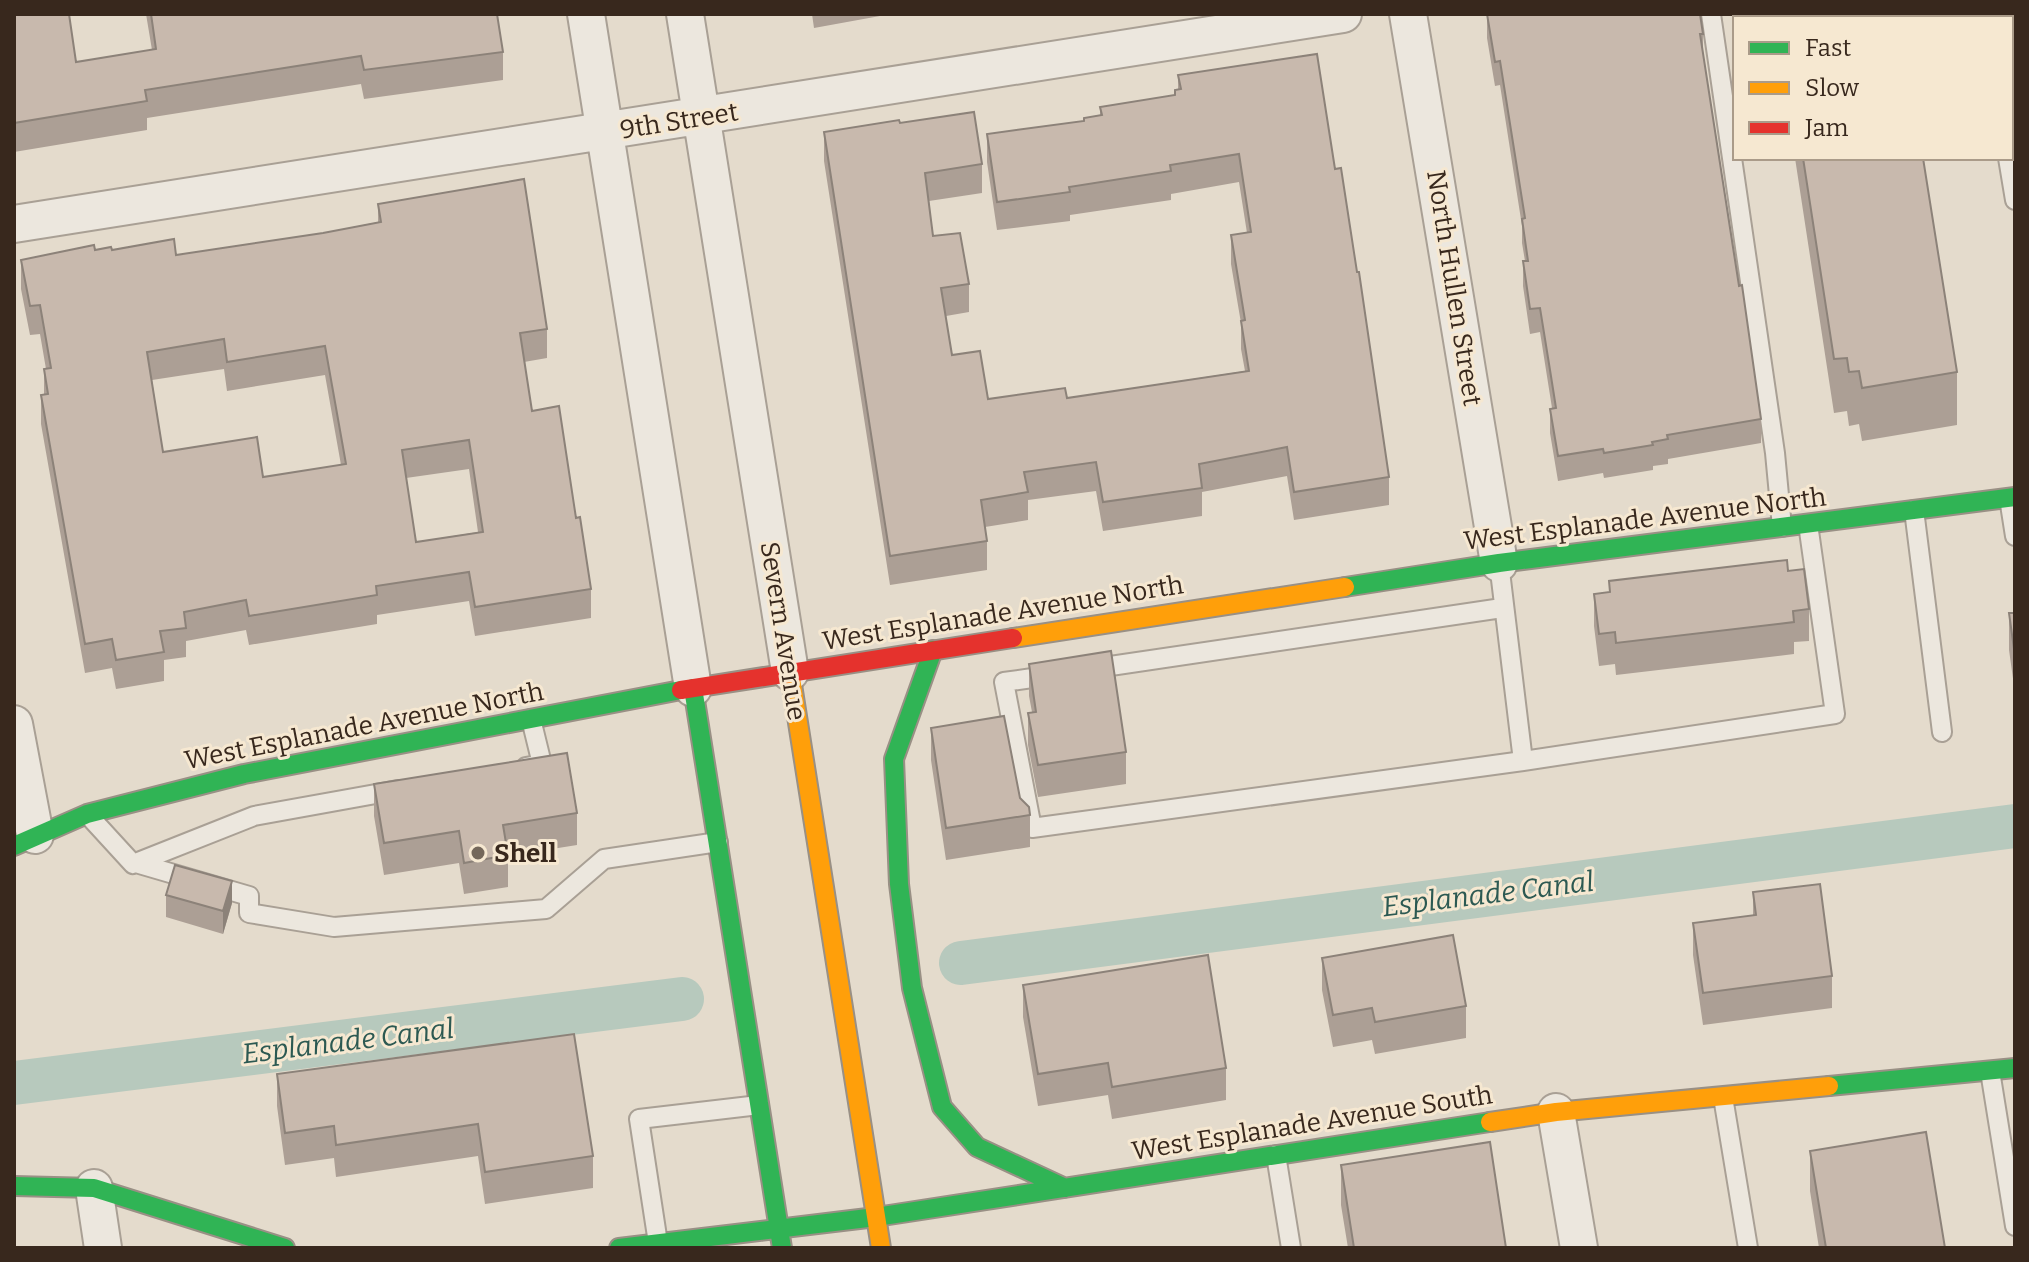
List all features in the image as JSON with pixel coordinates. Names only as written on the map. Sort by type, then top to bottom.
[{"type":"main road","name":"West Esplanade Avenue North","points":[[24,840],[87,814],[249,795],[385,770],[531,719],[693,688],[933,650],[1234,626],[1499,563],[2012,498]]},
{"type":"main road","points":[[933,650],[894,759],[899,884],[916,1003],[942,1107],[977,1147],[1065,1188]]},
{"type":"main road","name":"Severn Avenue","points":[[790,672],[881,1248]]},
{"type":"main road","points":[[693,688],[782,1248]]},
{"type":"main road","name":"West Esplanade Avenue South","points":[[619,1248],[876,1217],[1556,1112],[2015,1068]]},
{"type":"main road","points":[[14,1186],[94,1188],[285,1248]]},
{"type":"street","points":[[586,14],[693,688]]},
{"type":"street","name":"Severn Avenue","points":[[685,14],[790,672]]},
{"type":"street","name":"9th Street","points":[[14,224],[1343,14]]},
{"type":"street","name":"North Hullen Street","points":[[1408,14],[1499,563]]},
{"type":"street","points":[[14,724],[24,840]]},
{"type":"street","points":[[1556,1112],[1579,1248]]},
{"type":"street","points":[[94,1188],[103,1248]]},
{"type":"lane","points":[[1711,14],[1775,453],[1782,527]]},
{"type":"lane","points":[[2008,160],[2015,200]]},
{"type":"lane","points":[[2012,498],[2015,536]]},
{"type":"lane","points":[[1914,510],[1942,732]]},
{"type":"lane","points":[[1502,608],[1234,626],[1004,682],[1032,828],[1523,761],[1835,714],[1808,524]]},
{"type":"lane","points":[[1499,563],[1502,608],[1523,761]]},
{"type":"lane","points":[[512,770],[542,764],[531,719]]},
{"type":"lane","points":[[136,863],[249,795],[385,770],[420,787]]},
{"type":"lane","points":[[87,814],[133,864],[249,896],[249,913],[334,927],[546,909],[604,859],[718,842]]},
{"type":"lane","points":[[1990,1071],[2015,1226]]},
{"type":"lane","points":[[1723,1097],[1748,1248]]},
{"type":"lane","points":[[658,1243],[639,1119],[759,1105]]},
{"type":"lane","points":[[1276,1155],[1291,1248]]},
{"type":"building","points":[[14,14],[69,14],[76,62],[156,49],[151,14],[497,14],[503,52],[364,70],[361,56],[145,90],[147,101],[14,123]]},
{"type":"building","points":[[1487,14],[1700,14],[1703,34],[1700,34],[1761,419],[1667,435],[1668,439],[1652,442],[1653,445],[1558,456],[1550,409],[1556,408],[1550,370],[1540,308],[1530,309],[1523,261],[1528,261],[1522,219],[1525,218],[1500,61],[1495,62]]},
{"type":"building","points":[[1780,14],[1900,16],[1780,16]]},
{"type":"building","points":[[1317,54],[1335,169],[1341,168],[1359,272],[1389,477],[1294,492],[1287,447],[1199,464],[1202,488],[1103,502],[1096,462],[1024,472],[1028,492],[981,500],[987,541],[890,556],[824,132],[974,112],[982,164],[925,173],[933,236],[960,233],[969,284],[941,288],[952,355],[980,351],[988,399],[1065,388],[1067,398],[1249,371],[1241,321],[1245,320],[1231,235],[1251,232],[1239,154],[1170,165],[1171,171],[1069,187],[1070,192],[997,202],[987,134],[1084,121],[1084,118],[1102,115],[1100,107],[1175,95],[1175,90],[1181,89],[1178,75]]},
{"type":"building","points":[[1803,160],[1923,160],[1957,372],[1862,388],[1859,371],[1849,372],[1847,358],[1834,359]]},
{"type":"building","points":[[524,179],[547,329],[520,333],[532,411],[559,406],[576,518],[580,517],[591,589],[475,607],[469,572],[376,586],[377,595],[249,616],[246,600],[184,612],[186,628],[160,631],[164,652],[116,660],[112,639],[85,644],[41,395],[48,394],[44,369],[51,368],[40,305],[30,306],[21,260],[94,245],[95,250],[111,247],[112,250],[174,239],[176,255],[323,233],[381,222],[378,204]],"holes":[[[224,339],[227,362],[325,346],[346,464],[263,477],[257,437],[163,452],[147,352]],[[469,440],[483,532],[416,542],[402,450]]]},
{"type":"building","points":[[1787,560],[1788,571],[1804,569],[1809,609],[1793,611],[1794,622],[1616,643],[1615,632],[1599,634],[1594,594],[1610,592],[1609,581]]},
{"type":"building","points":[[2009,613],[2015,613],[2015,656]]},
{"type":"building","points":[[1111,651],[1126,752],[1038,765],[1028,713],[1036,712],[1029,664]]},
{"type":"building","points":[[1004,716],[1020,798],[1029,807],[1030,815],[946,828],[931,728]]},
{"type":"building","points":[[567,753],[577,813],[503,825],[508,855],[464,863],[459,831],[384,843],[374,784]]},
{"type":"building","points":[[175,865],[232,881],[223,911],[166,895]]},
{"type":"building","points":[[1820,884],[1832,976],[1703,993],[1693,923],[1756,915],[1753,892]]},
{"type":"building","points":[[1453,935],[1466,1006],[1375,1022],[1372,1008],[1333,1015],[1322,958]]},
{"type":"building","points":[[1208,955],[1226,1068],[1112,1087],[1108,1063],[1038,1074],[1023,985]]},
{"type":"building","points":[[574,1034],[593,1156],[485,1172],[478,1124],[336,1145],[334,1126],[285,1133],[277,1074]]},
{"type":"building","points":[[1926,1132],[1945,1248],[1826,1248],[1810,1151]]},
{"type":"building","points":[[1490,1142],[1506,1248],[1354,1248],[1341,1165]]},
{"type":"waterway","name":"Esplanade Canal","points":[[961,963],[2015,826]]},
{"type":"waterway","name":"Esplanade Canal","points":[[14,1083],[682,999]]},
{"type":"traffic: fast","points":[[1345,587],[1499,563],[2015,497]]},
{"type":"traffic: fast","points":[[933,650],[894,759],[899,884],[912,988],[942,1107],[977,1147],[1065,1188]]},
{"type":"traffic: fast","points":[[693,688],[782,1248]]},
{"type":"traffic: fast","points":[[14,846],[87,814],[244,774],[681,690]]},
{"type":"traffic: fast","points":[[1829,1086],[2015,1068]]},
{"type":"traffic: fast","points":[[619,1248],[876,1217],[1490,1122]]},
{"type":"traffic: fast","points":[[14,1186],[94,1188],[285,1248]]},
{"type":"traffic: slow","points":[[1013,638],[1345,587]]},
{"type":"traffic: slow","points":[[790,672],[881,1248]]},
{"type":"traffic: slow","points":[[1490,1122],[1556,1112],[1829,1086]]},
{"type":"traffic: jam","points":[[681,690],[1013,638]]},
{"type":"place","name":"Shell","points":[[478,853]]}]
